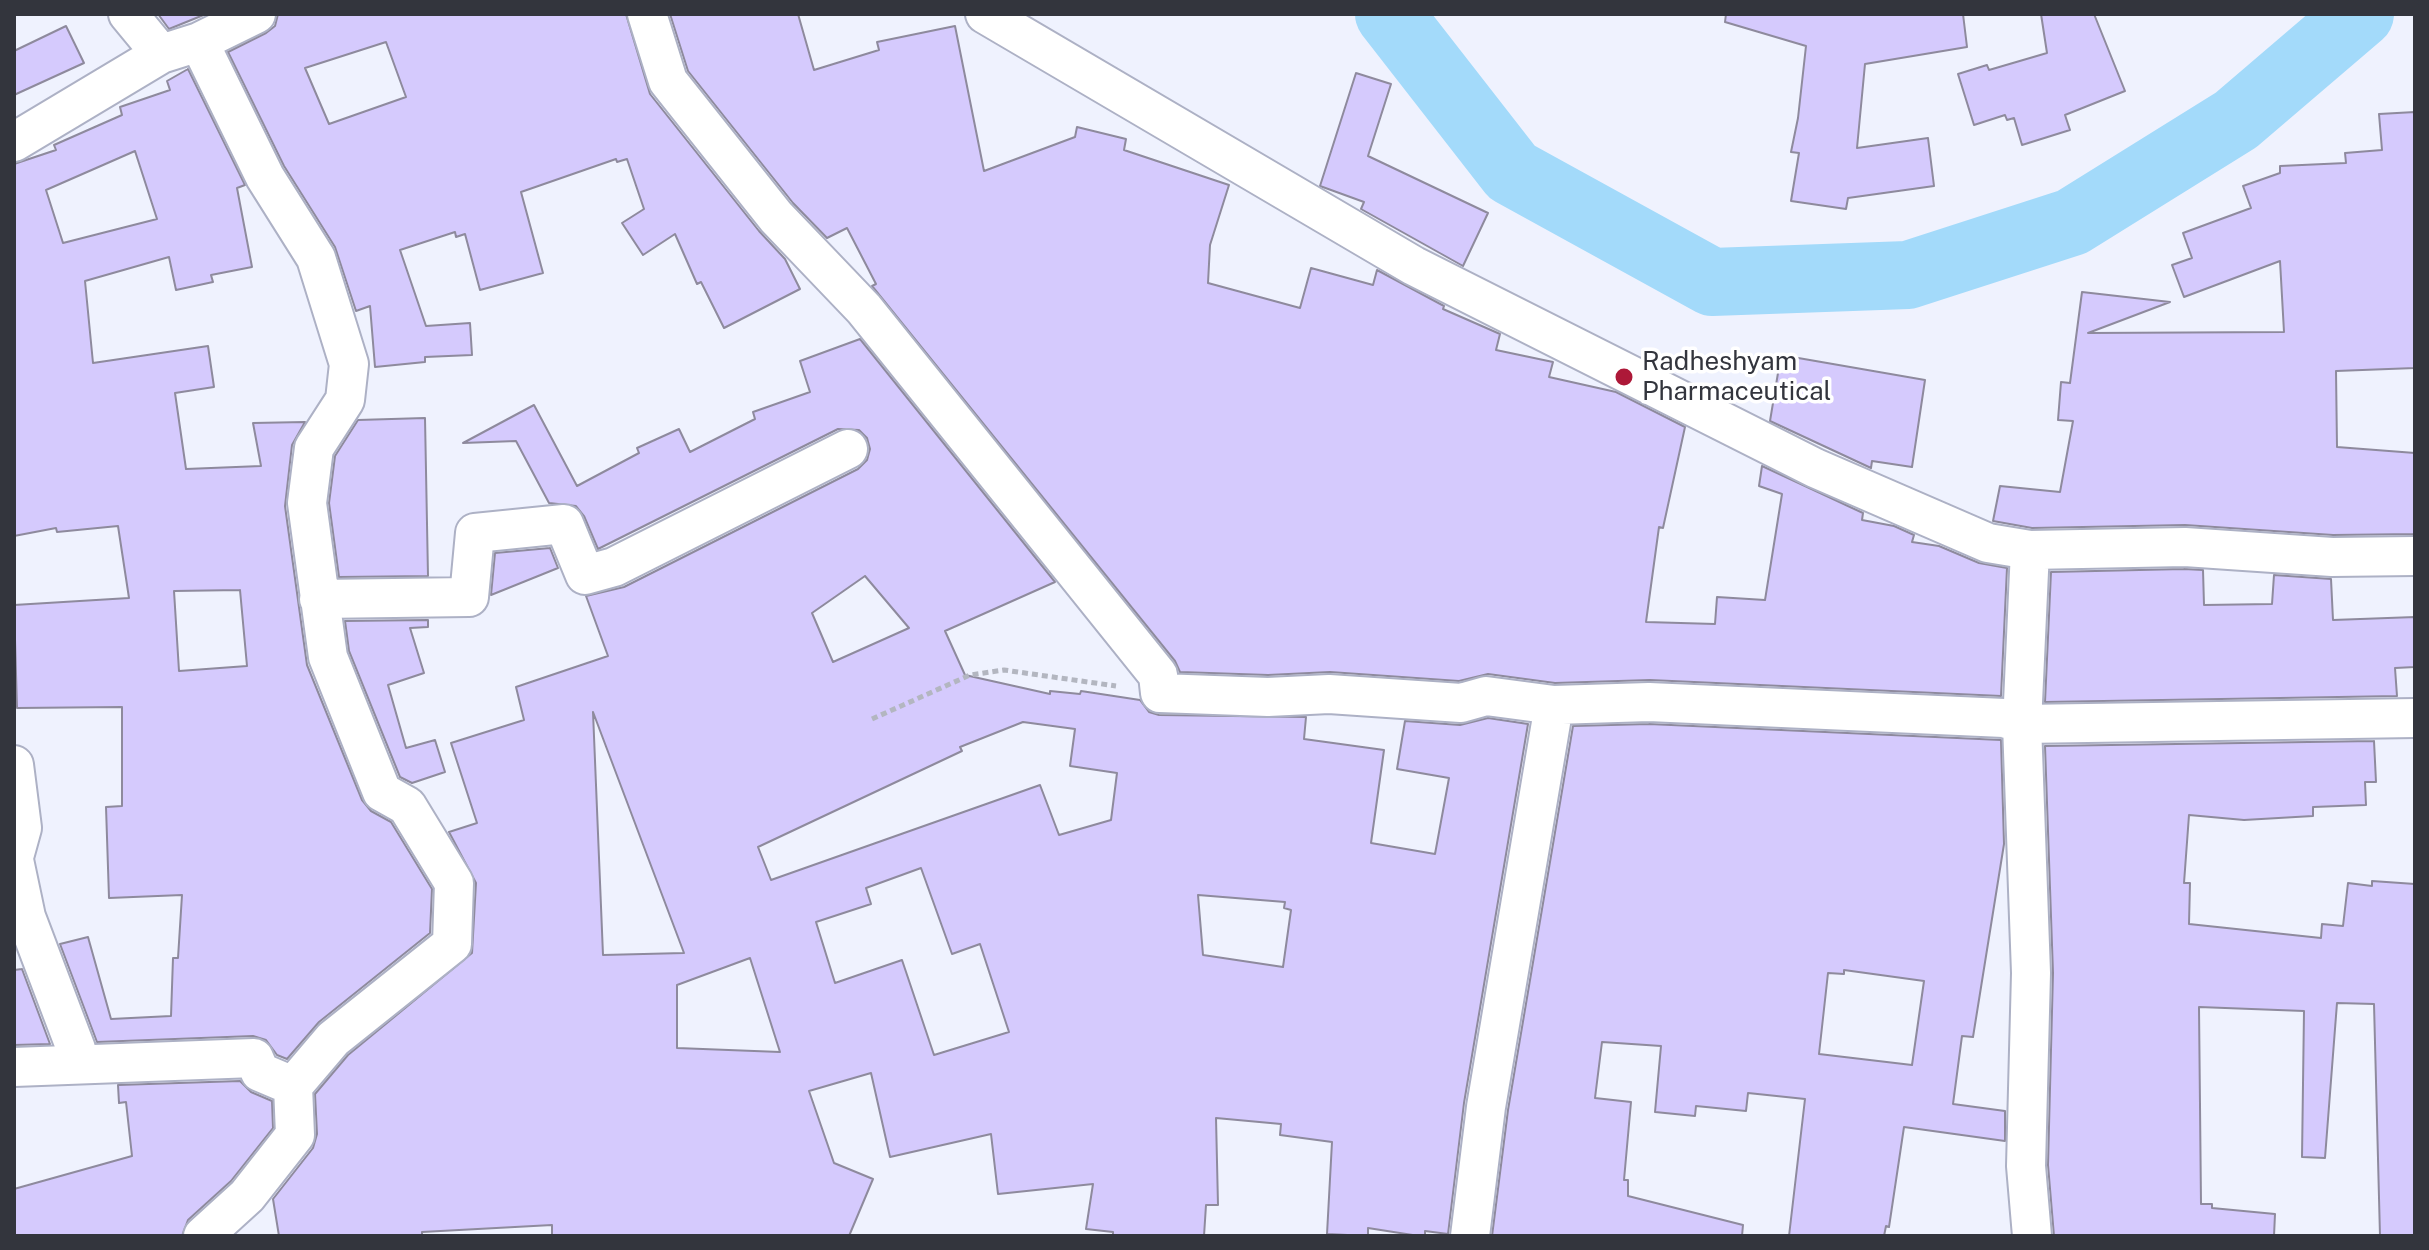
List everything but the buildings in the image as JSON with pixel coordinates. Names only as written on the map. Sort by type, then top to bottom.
[{"type":"street","points":[[128,14],[161,54]]},
{"type":"street","points":[[14,142],[161,54],[199,42],[256,14]]},
{"type":"street","points":[[647,14],[668,81],[776,217],[864,309],[1158,675],[1160,693],[1268,697],[1329,694],[1461,703],[1486,696],[1554,705],[1649,702],[1781,707],[2004,718],[2022,724],[2415,718]]},
{"type":"street","points":[[985,14],[1414,266],[1815,468],[1988,543],[2030,550],[2185,547],[2332,557],[2415,556]]},
{"type":"street","points":[[199,42],[265,177],[316,258],[349,364],[345,400],[314,448],[307,503],[328,657],[382,792],[407,806],[454,883],[452,944],[333,1039],[293,1086],[295,1135],[247,1196],[203,1236]]},
{"type":"street","points":[[319,599],[469,597],[475,533],[564,524],[585,575],[614,567],[848,449]]},
{"type":"street","points":[[2030,550],[2022,724],[2031,973],[2026,1166],[2032,1236]]},
{"type":"street","points":[[1470,1236],[1486,1107],[1554,705]]},
{"type":"street","points":[[14,765],[22,828],[14,859],[26,917],[76,1049],[65,1065]]},
{"type":"street","points":[[14,1067],[254,1058],[260,1072],[293,1086]]},
{"type":"path","points":[[872,719],[970,675],[1004,670],[1160,693]]},
{"type":"waterway","points":[[1389,14],[1512,172],[1712,282],[1908,275],[2072,222],[2236,120],[2360,14]]},
{"type":"place","name":"Radheshyam Pharmaceutical","points":[[1624,377]]}]
